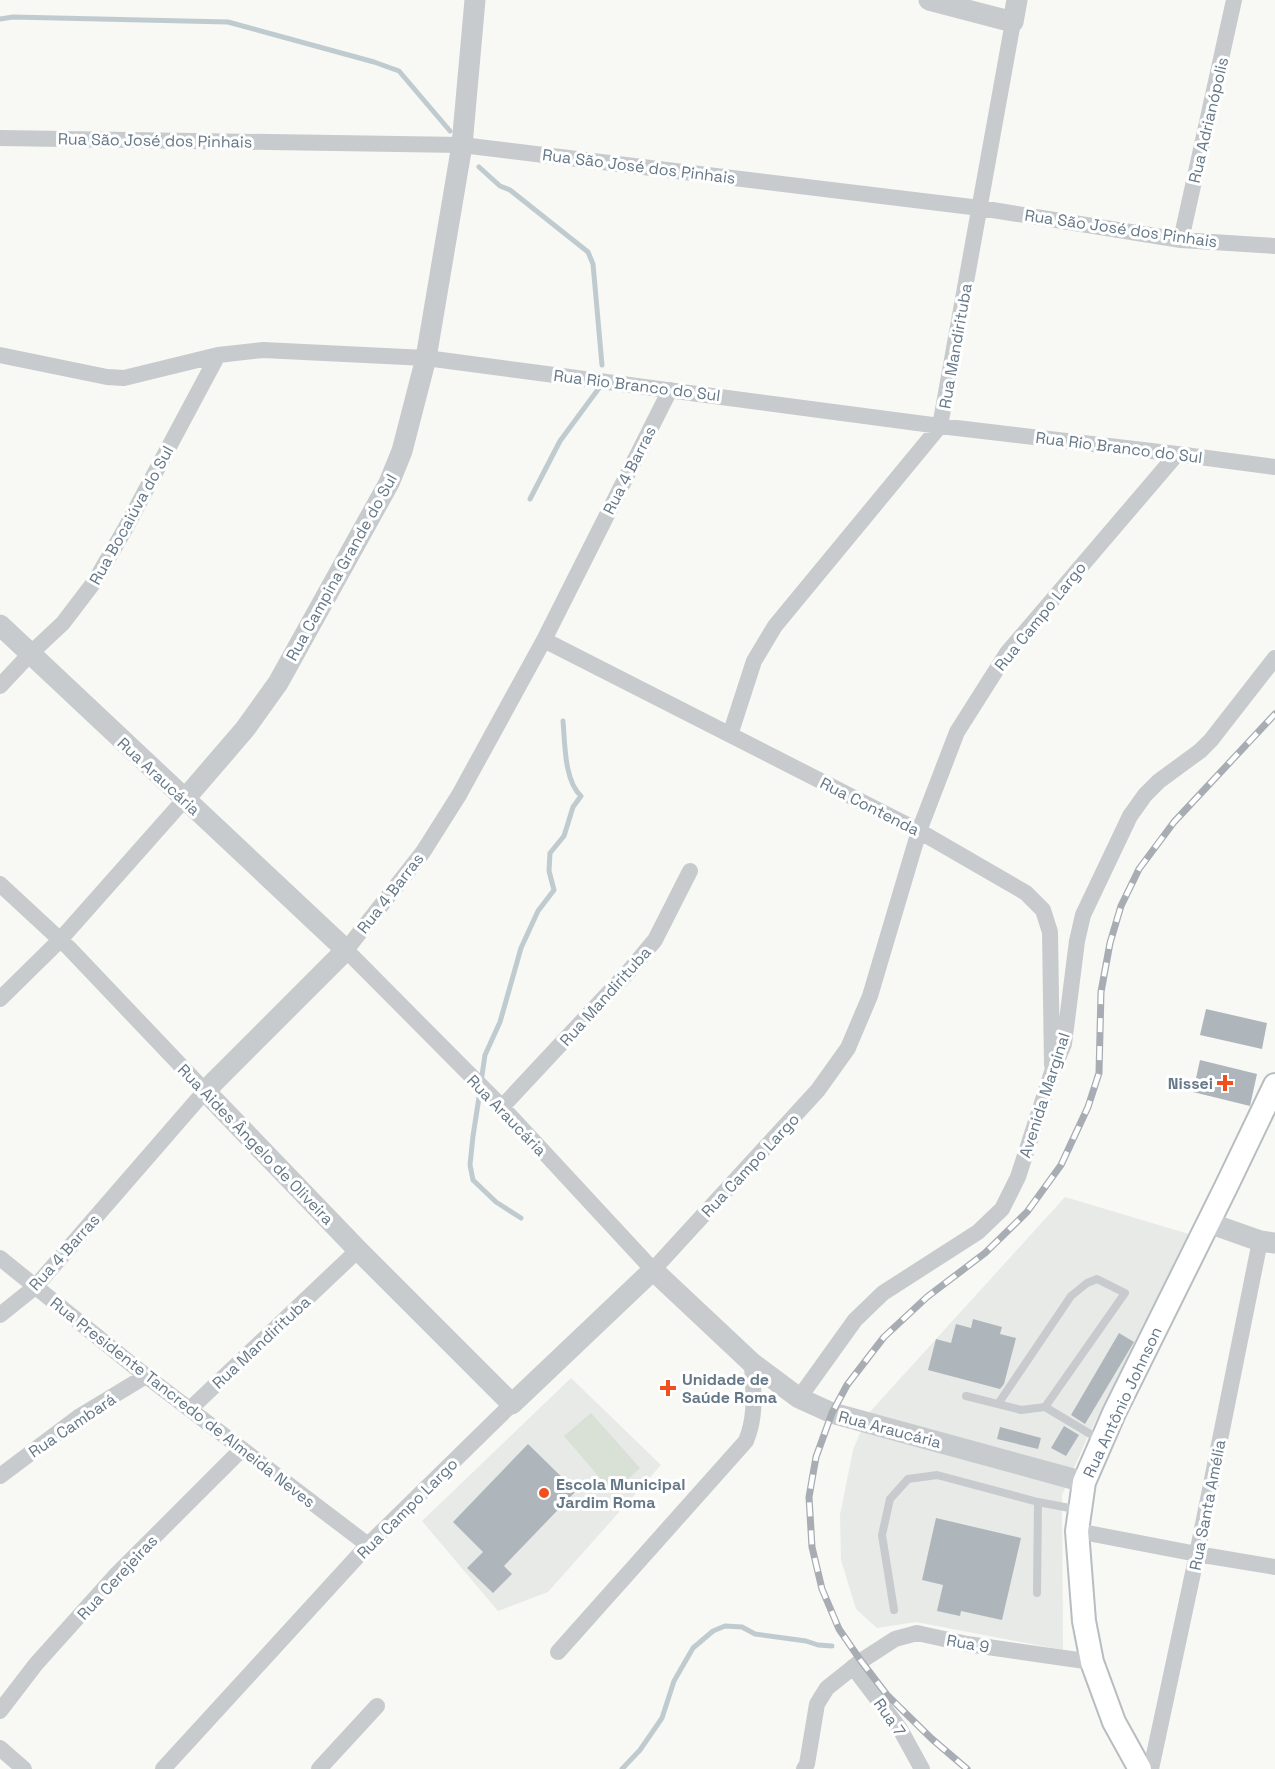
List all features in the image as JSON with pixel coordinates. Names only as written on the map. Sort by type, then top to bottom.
[{"type":"main road","name":"Rua Antônio Johnson","points":[[1140,1769],[1114,1722],[1092,1662],[1084,1621],[1079,1521],[1084,1482],[1114,1413],[1275,1085]]},
{"type":"street","name":"Rua Campina Grande do Sul","points":[[0,999],[59,941],[245,729],[278,683],[389,483],[402,451],[426,358],[462,145],[475,0]]},
{"type":"street","points":[[929,0],[1013,22]]},
{"type":"street","name":"Rua Mandirituba","points":[[730,735],[754,661],[775,626],[940,426],[1017,0]]},
{"type":"street","name":"Rua Adrianópolis","points":[[1181,240],[1234,0]]},
{"type":"street","name":"Rua São José dos Pinhais","points":[[0,138],[462,145],[980,208],[1181,240],[1275,246]]},
{"type":"street","name":"Rua Rio Branco do Sul","points":[[0,355],[107,377],[124,378],[218,355],[263,350],[426,358],[940,426],[1275,467]]},
{"type":"street","name":"Rua Bocaiúva do Sul","points":[[0,686],[63,623],[95,581],[126,529],[218,355]]},
{"type":"street","name":"Rua 4 Barras","points":[[0,1315],[35,1287],[205,1091],[346,950],[423,852],[459,795],[544,640],[670,390]]},
{"type":"street","name":"Rua Campo Largo","points":[[163,1769],[368,1545],[653,1270],[819,1090],[848,1048],[870,996],[919,831],[957,732],[1007,653],[1177,454]]},
{"type":"street","name":"Rua Araucária","points":[[0,625],[346,950],[502,1107],[653,1270],[752,1363],[799,1398],[832,1413],[1084,1482]]},
{"type":"street","name":"Rua Contenda","points":[[544,640],[919,831],[1026,893],[1043,910],[1050,932],[1052,1072]]},
{"type":"street","name":"Avenida Marginal","points":[[799,1398],[855,1320],[883,1293],[978,1232],[1002,1209],[1018,1177],[1052,1072],[1064,1044],[1077,941],[1083,915],[1130,816],[1145,795],[1159,781],[1200,751],[1211,740],[1275,658]]},
{"type":"street","name":"Rua Mandirituba","points":[[502,1107],[655,940],[690,871]]},
{"type":"street","name":"Rua Aides Ângelo de Oliveira","points":[[0,884],[69,948],[358,1250],[512,1404]]},
{"type":"street","points":[[1209,1223],[1267,1242]]},
{"type":"street","name":"Rua Santa Amélia","points":[[1151,1769],[1267,1242]]},
{"type":"street","name":"Rua Mandirituba","points":[[190,1409],[358,1250]]},
{"type":"street","name":"Rua Presidente Tancredo de Almeida Neves","points":[[0,1258],[146,1376],[368,1545]]},
{"type":"street","points":[[558,1652],[746,1441],[752,1427],[754,1409],[752,1363]]},
{"type":"street","name":"Rua Cambará","points":[[0,1476],[80,1416],[146,1376]]},
{"type":"street","name":"Rua Cerejeiras","points":[[0,1711],[36,1665],[115,1576],[242,1449]]},
{"type":"street","points":[[1079,1521],[1197,1554],[1275,1568]]},
{"type":"street","name":"Rua 9","points":[[804,1769],[807,1764],[817,1704],[827,1688],[895,1639],[917,1633],[967,1644],[1092,1662]]},
{"type":"street","name":"Rua 7","points":[[854,1667],[900,1729],[922,1769]]},
{"type":"street","points":[[319,1769],[377,1706]]},
{"type":"street","points":[[0,1748],[24,1769]]},
{"type":"lane","points":[[998,1404],[1071,1296],[1087,1283],[1097,1279],[1125,1293],[1045,1407]]},
{"type":"lane","points":[[966,1396],[1021,1410],[1045,1407],[1102,1441]]},
{"type":"lane","points":[[894,1610],[882,1535],[890,1499],[908,1479],[938,1475],[1038,1502],[1079,1521]]},
{"type":"lane","points":[[1037,1593],[1038,1502]]},
{"type":"shaded area","points":[[1065,1197],[1192,1235],[1089,1434],[1062,1495],[1063,1650],[916,1622],[877,1628],[856,1609],[841,1560],[840,1515],[853,1450],[868,1414]]},
{"type":"shaded area","name":"Escola Municipal Jardim Roma","points":[[571,1378],[661,1465],[548,1592],[498,1611],[422,1521]]},
{"type":"shaded area","points":[[591,1413],[640,1468],[613,1493],[564,1436]]},
{"type":"building","points":[[1206,1009],[1267,1023],[1262,1049],[1200,1035]]},
{"type":"building","name":"Nissei","points":[[1200,1060],[1257,1074],[1250,1106],[1193,1092]]},
{"type":"building","points":[[973,1319],[1002,1327],[1000,1334],[1016,1338],[1004,1384],[1000,1389],[928,1370],[936,1339],[951,1343],[956,1324],[971,1328]]},
{"type":"building","points":[[1119,1333],[1134,1342],[1085,1424],[1071,1415]]},
{"type":"building","points":[[1064,1426],[1079,1435],[1066,1456],[1051,1448]]},
{"type":"building","points":[[1000,1427],[1041,1438],[1038,1449],[997,1439]]},
{"type":"building","points":[[528,1444],[576,1491],[504,1566],[512,1574],[493,1593],[467,1568],[483,1552],[453,1522]]},
{"type":"building","points":[[936,1518],[1021,1538],[1002,1620],[961,1611],[960,1616],[937,1611],[943,1585],[922,1580]]},
{"type":"waterway","points":[[0,19],[13,17],[228,22],[399,71],[450,131]]},
{"type":"waterway","points":[[479,167],[500,186],[510,190],[588,252],[593,264],[602,365]]},
{"type":"waterway","points":[[530,499],[560,441],[602,384]]},
{"type":"waterway","points":[[481,1082],[485,1055],[500,1022],[521,948],[538,911],[554,890],[549,871],[550,853],[564,836],[573,807],[581,796],[575,789],[568,771],[563,721]]},
{"type":"waterway","points":[[480,1091],[470,1165],[473,1180],[496,1202],[521,1218]]},
{"type":"waterway","points":[[622,1769],[640,1750],[662,1718],[674,1681],[693,1648],[713,1631],[725,1626],[742,1627],[755,1634],[832,1646]]},
{"type":"railway","points":[[967,1769],[887,1695],[839,1629],[822,1589],[812,1547],[809,1497],[816,1457],[832,1413],[847,1385],[884,1337],[927,1297],[985,1253],[1027,1212],[1061,1165],[1088,1107],[1099,1073],[1101,992],[1110,943],[1121,906],[1139,869],[1174,822],[1275,714]]},
{"type":"place","name":"Nissei","points":[[1225,1083]]},
{"type":"place","name":"Unidade de Saúde Roma","points":[[668,1388]]},
{"type":"place","name":"Escola Municipal Jardim Roma","points":[[544,1493]]}]
